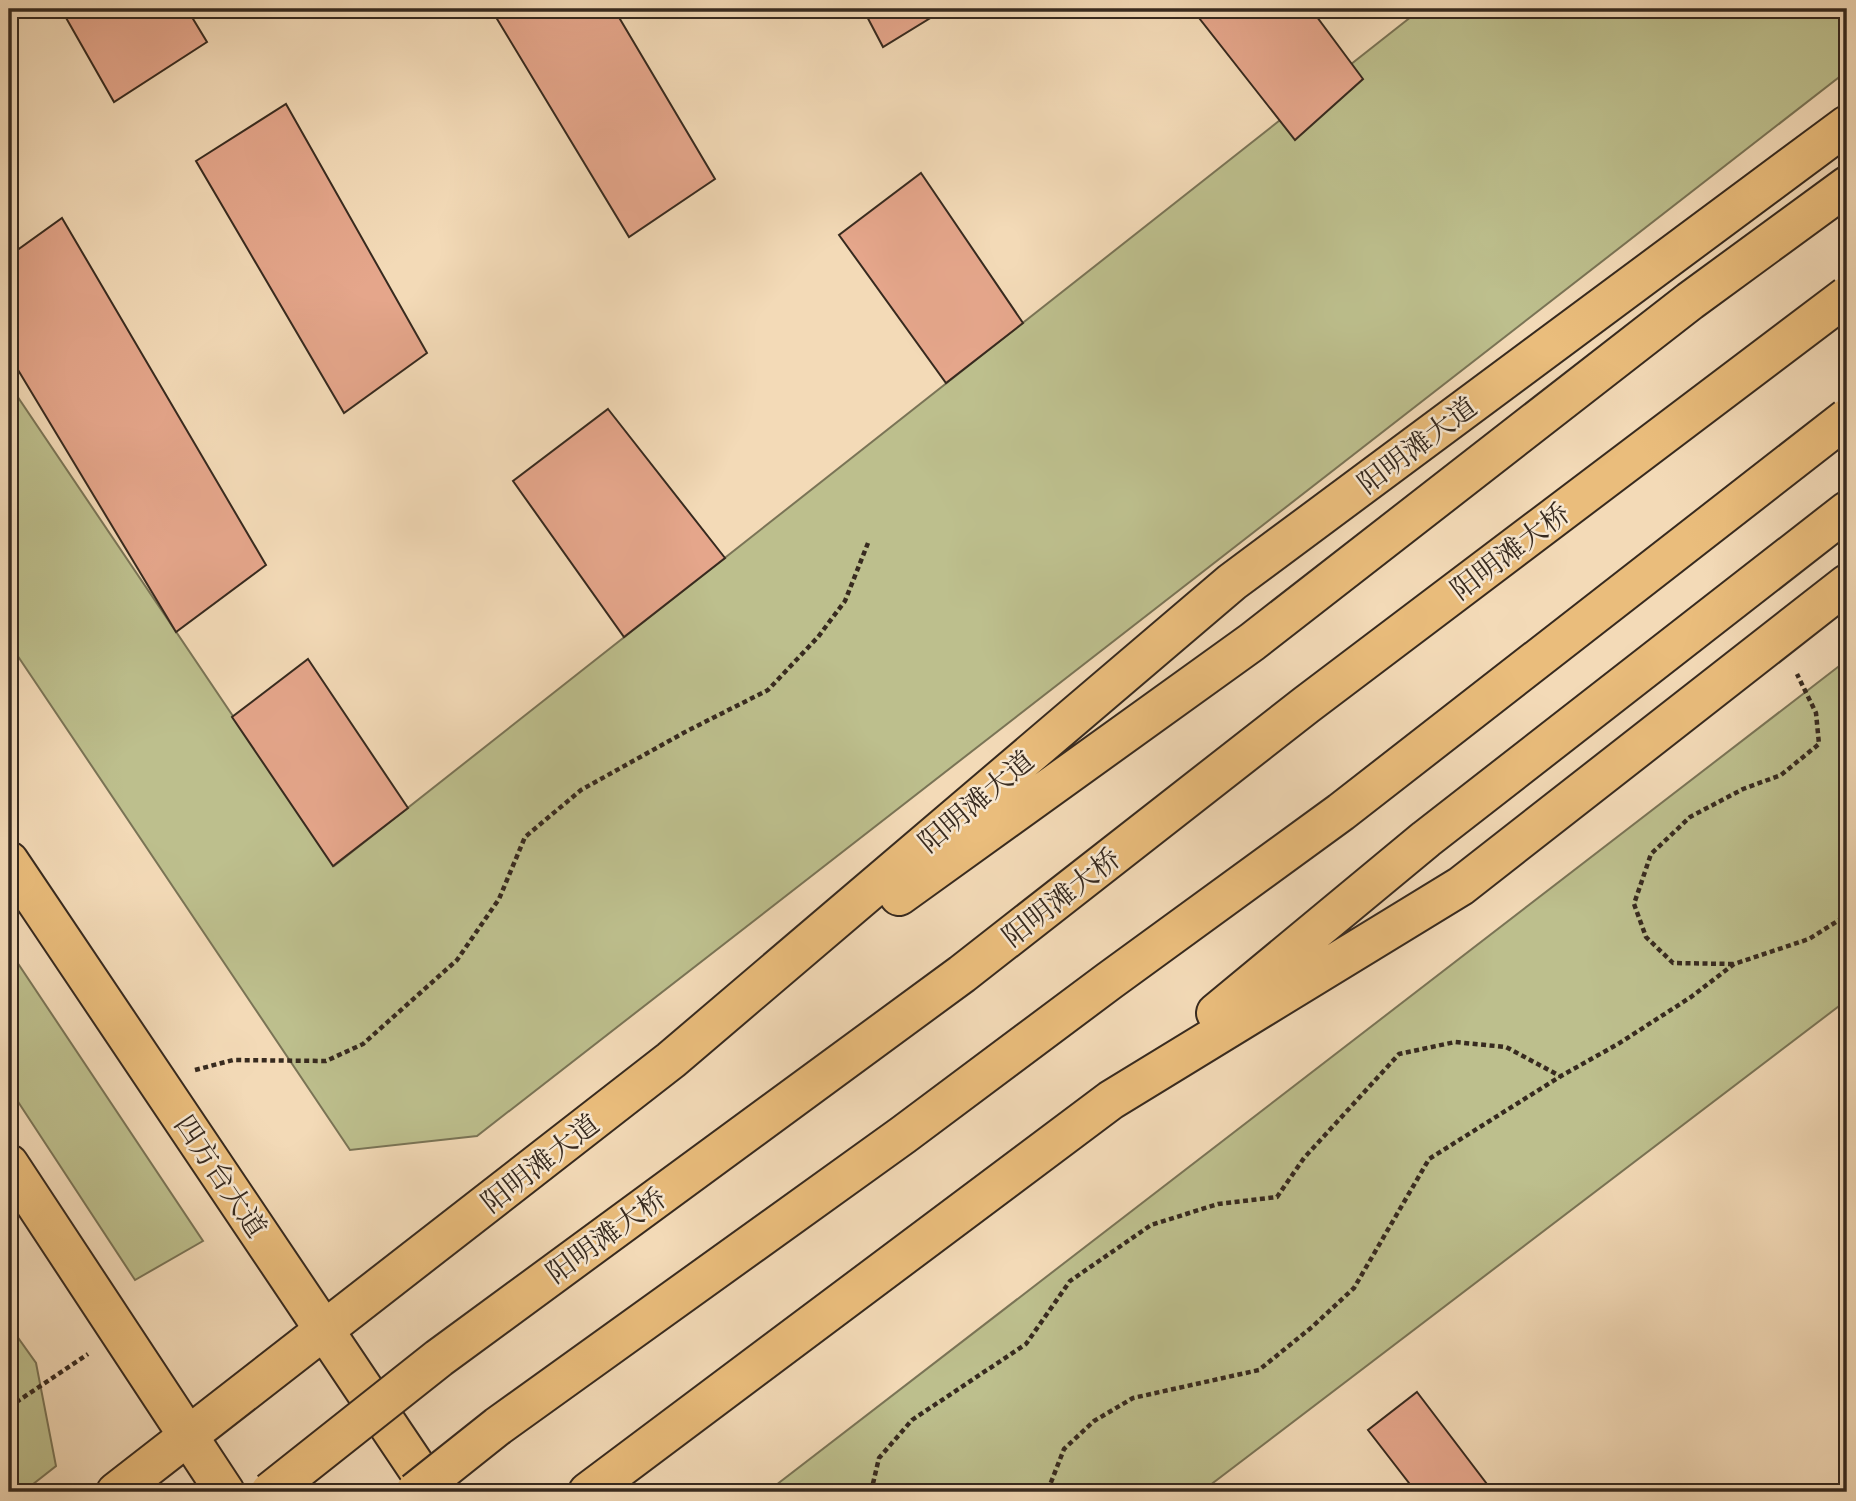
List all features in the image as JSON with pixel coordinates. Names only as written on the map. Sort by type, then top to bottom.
[{"type":"main road","name":"阳明滩大道","points":[[116,1492],[671,1060],[1232,582],[1847,125]]},
{"type":"main road","points":[[671,1060],[1252,642],[1690,301],[1847,186]]},
{"type":"main road","name":"阳明滩大桥","points":[[270,1492],[439,1358],[962,974],[1306,705],[1847,296]]},
{"type":"main road","points":[[415,1492],[498,1426],[903,1135],[1341,812],[1847,418]]},
{"type":"main road","points":[[588,1492],[1111,1100],[1426,839],[1847,511]]},
{"type":"main road","points":[[1111,1100],[1461,886],[1847,584]]},
{"type":"main road","name":"四方台大道","points":[[9,860],[433,1492]]},
{"type":"main road","points":[[9,1164],[225,1492]]},
{"type":"path","points":[[158,1081],[233,1060],[326,1061],[363,1044],[457,960],[499,899],[525,836],[581,790],[768,690],[818,637],[845,601],[868,543]]},
{"type":"path","points":[[1734,964],[1673,963],[1646,937],[1634,904],[1651,855],[1689,817],[1743,789],[1781,775],[1819,744],[1816,713],[1779,638]]},
{"type":"path","points":[[1039,1492],[1048,1490],[1064,1449],[1094,1420],[1133,1398],[1258,1370],[1312,1327],[1354,1289],[1429,1159],[1561,1076],[1618,1044],[1691,997],[1734,964],[1809,939],[1847,915]]},
{"type":"path","points":[[871,1492],[879,1458],[912,1420],[1026,1343],[1070,1281],[1151,1225],[1218,1204],[1277,1197],[1304,1158],[1399,1054],[1455,1042],[1506,1047],[1561,1076]]},
{"type":"path","points":[[9,1407],[121,1333]]},
{"type":"green space","points":[[1421,9],[1847,9],[1847,71],[477,1136],[350,1150],[9,643],[9,384],[334,866]]},
{"type":"green space","points":[[1847,660],[1847,1000],[1201,1492],[767,1492]]},
{"type":"green space","points":[[9,950],[203,1241],[135,1280],[9,1088]]},
{"type":"green space","points":[[9,1325],[36,1363],[56,1466],[23,1492],[9,1492]]},
{"type":"building","points":[[61,9],[187,9],[207,42],[114,102]]},
{"type":"building","points":[[491,9],[614,9],[715,179],[629,237]]},
{"type":"building","points":[[863,9],[945,9],[883,47]]},
{"type":"building","points":[[1192,9],[1311,9],[1363,79],[1295,140]]},
{"type":"building","points":[[286,104],[427,353],[344,413],[196,161]]},
{"type":"building","points":[[921,173],[1023,323],[946,383],[839,235]]},
{"type":"building","points":[[62,218],[266,565],[176,632],[9,355],[9,256]]},
{"type":"building","points":[[608,409],[725,558],[624,637],[513,481]]},
{"type":"building","points":[[308,659],[408,808],[333,866],[232,717]]},
{"type":"building","points":[[1417,1392],[1493,1492],[1416,1492],[1368,1430]]}]
